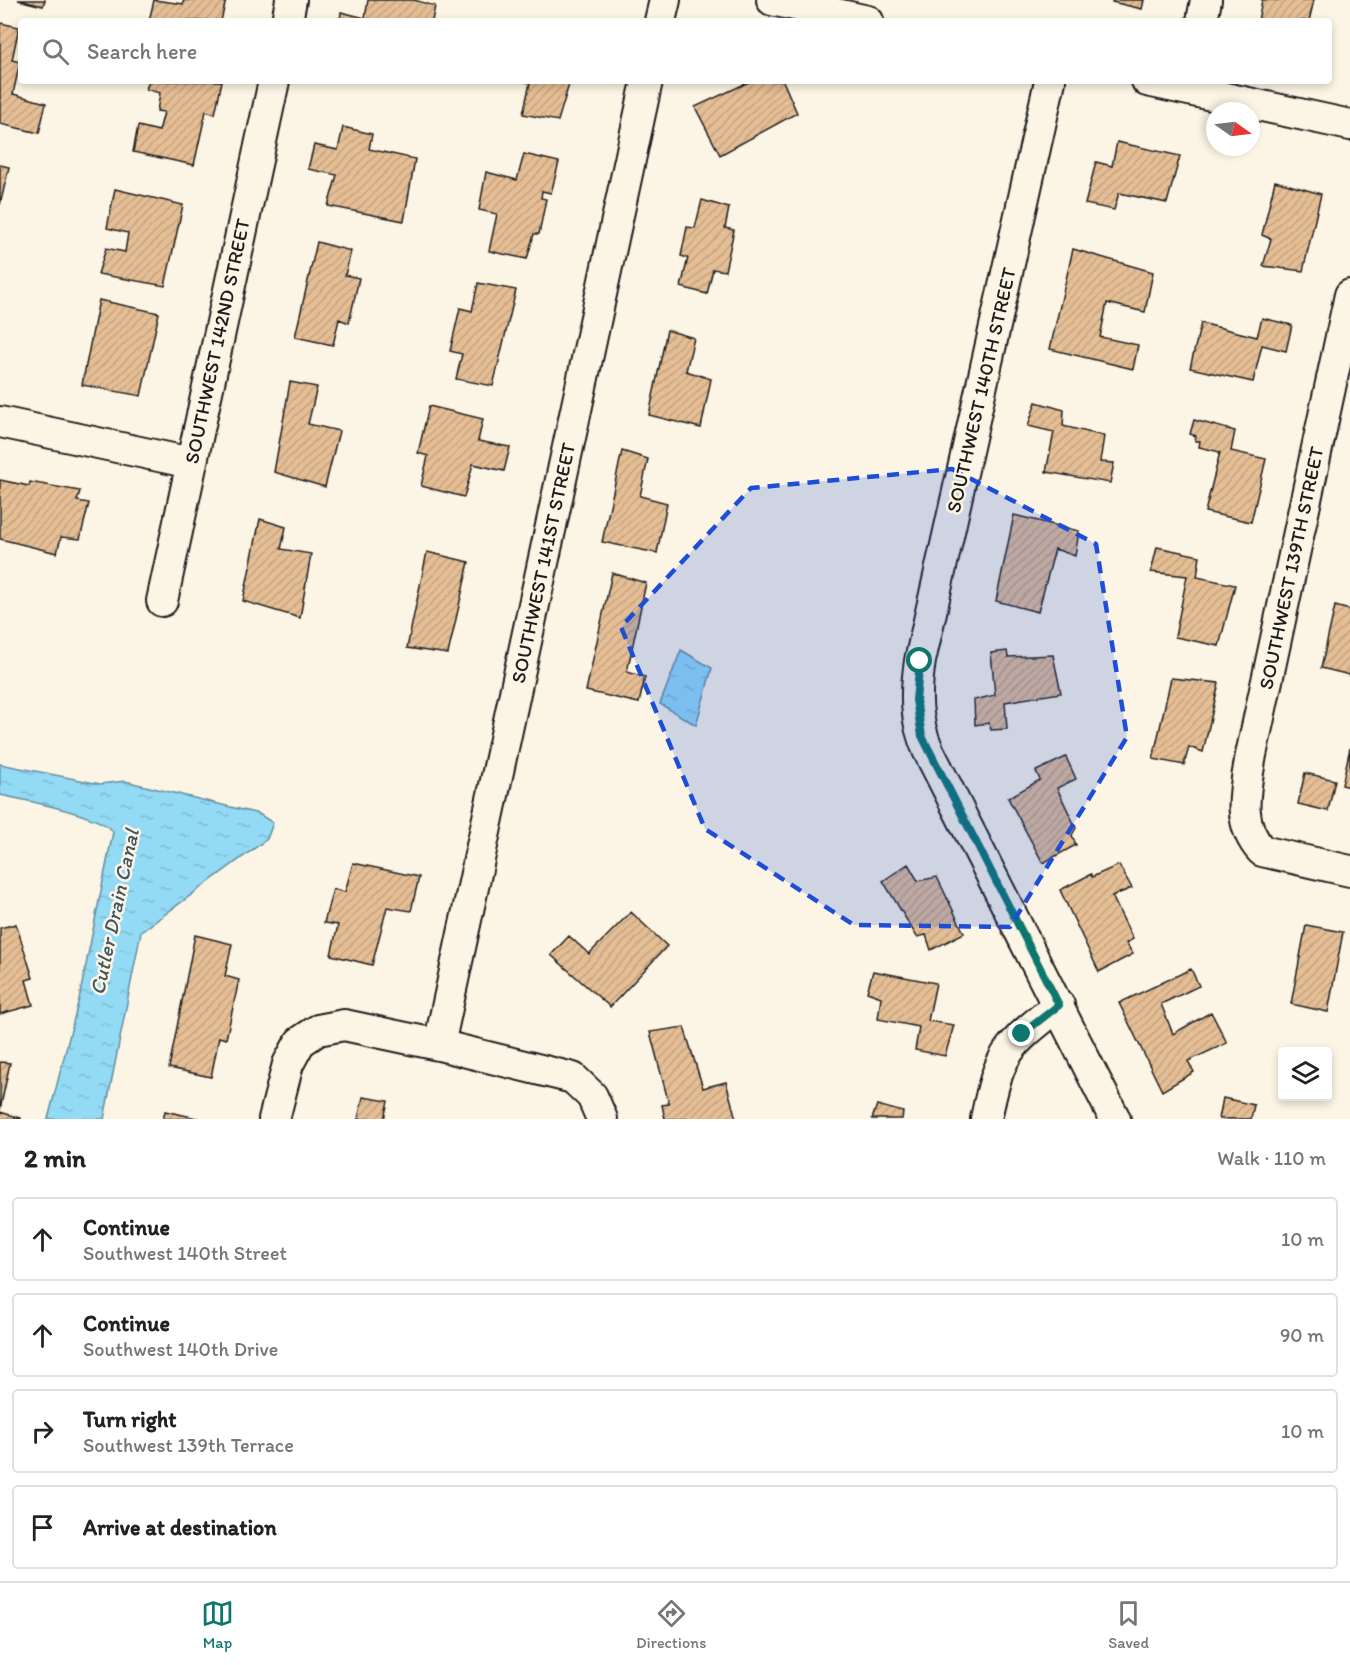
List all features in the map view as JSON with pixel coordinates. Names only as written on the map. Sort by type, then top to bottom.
[{"type":"street","points":[[288,18],[291,0]]},
{"type":"street","points":[[661,18],[664,0]]},
{"type":"street","points":[[771,0],[854,18]]},
{"type":"street","points":[[1203,18],[1206,0]]},
{"type":"street","name":"SOUTHWEST 142ND STREET","points":[[162,601],[273,84]]},
{"type":"street","name":"SOUTHWEST 141ST STREET","points":[[439,1045],[646,84]]},
{"type":"street","name":"SOUTHWEST 140TH STREET","points":[[1049,84],[920,661],[916,700],[922,736],[928,750],[1115,1119]]},
{"type":"street","points":[[1188,85],[1350,125]]},
{"type":"street","name":"SOUTHWEST 139TH STREET","points":[[1350,295],[1246,782],[1245,821],[1252,841],[1262,851],[1350,871]]},
{"type":"street","points":[[0,422],[191,463]]},
{"type":"street","points":[[986,1119],[996,1073],[1010,1047],[1022,1034],[1059,1005]]},
{"type":"street","points":[[274,1119],[288,1064],[300,1042],[309,1034],[329,1026],[344,1025],[439,1045],[573,1078],[597,1108]]},
{"type":"highlighted area","points":[[952,469],[1096,544],[1127,737],[1010,927],[854,925],[705,829],[621,627],[751,488]]},
{"type":"water","points":[[681,650],[712,668],[696,725],[660,704]]},
{"type":"water","name":"Cutler Drain Canal","points":[[0,764],[100,784],[125,781],[259,814],[273,823],[267,839],[141,932],[104,1119],[48,1119],[79,999],[113,832],[107,826],[79,814],[0,795]]},
{"type":"building","points":[[18,0],[45,0],[43,6]]},
{"type":"building","points":[[154,0],[183,4],[184,0],[226,0],[222,18],[150,18]]},
{"type":"building","points":[[368,0],[414,0],[435,6],[433,18],[365,18]]},
{"type":"building","points":[[1113,0],[1144,0],[1142,9],[1112,2]]},
{"type":"building","points":[[1262,0],[1314,0],[1310,18],[1259,18]]},
{"type":"building","points":[[341,12],[365,18],[340,18]]},
{"type":"building","points":[[0,23],[18,27],[12,60],[18,62],[13,94],[46,103],[39,133],[0,124]]},
{"type":"building","points":[[148,84],[221,84],[215,114],[206,111],[194,165],[133,152],[138,126],[159,131],[164,112],[157,111],[160,93],[146,89]]},
{"type":"building","points":[[530,84],[569,84],[558,121],[523,114]]},
{"type":"building","points":[[745,84],[784,84],[797,113],[720,155],[695,107]]},
{"type":"building","points":[[343,127],[372,134],[369,149],[415,159],[404,221],[328,206],[337,175],[308,169],[314,145],[338,150]]},
{"type":"building","points":[[1117,142],[1180,156],[1167,203],[1119,193],[1114,210],[1085,204],[1096,162],[1112,166]]},
{"type":"building","points":[[524,154],[559,162],[551,193],[542,191],[541,198],[546,199],[539,234],[534,234],[527,259],[489,251],[497,214],[479,210],[486,172],[517,180]]},
{"type":"building","points":[[0,165],[9,167],[0,205]]},
{"type":"building","points":[[1275,181],[1321,194],[1303,271],[1263,266],[1271,239],[1262,235]]},
{"type":"building","points":[[115,189],[183,205],[165,286],[98,274],[106,248],[125,252],[128,233],[107,228]]},
{"type":"building","points":[[702,200],[729,208],[725,228],[734,230],[725,271],[713,269],[707,294],[681,287],[688,258],[681,256],[687,227],[695,228]]},
{"type":"building","points":[[317,242],[351,251],[345,275],[359,278],[349,323],[339,319],[333,345],[295,337]]},
{"type":"building","points":[[1073,249],[1153,272],[1145,312],[1107,303],[1100,337],[1138,345],[1133,369],[1050,349]]},
{"type":"building","points":[[478,283],[516,290],[493,386],[456,379],[462,354],[450,351],[460,308],[472,311]]},
{"type":"building","points":[[99,300],[159,313],[141,396],[82,385]]},
{"type":"building","points":[[1262,318],[1292,325],[1286,351],[1262,345],[1253,382],[1190,368],[1201,323],[1257,337]]},
{"type":"building","points":[[667,330],[694,338],[686,371],[711,379],[701,428],[649,415]]},
{"type":"building","points":[[290,382],[317,387],[308,424],[339,431],[325,487],[274,472]]},
{"type":"building","points":[[1036,402],[1064,410],[1063,426],[1104,436],[1100,462],[1114,463],[1110,483],[1046,472],[1054,432],[1028,426]]},
{"type":"building","points":[[429,406],[483,419],[478,441],[510,447],[504,471],[473,464],[464,497],[421,486],[428,456],[418,453]]},
{"type":"building","points":[[1194,420],[1235,431],[1231,451],[1266,459],[1251,522],[1205,512],[1220,452],[1199,447],[1200,441],[1195,441],[1196,436],[1190,434]]},
{"type":"building","points":[[622,451],[648,459],[640,496],[667,503],[657,553],[602,542]]},
{"type":"building","points":[[0,480],[29,486],[30,482],[80,491],[77,501],[89,503],[80,539],[61,537],[57,553],[0,539]]},
{"type":"building","points":[[1014,515],[1079,531],[1075,556],[1055,549],[1038,612],[996,601]]},
{"type":"building","points":[[260,519],[286,527],[281,549],[311,554],[300,618],[243,601]]},
{"type":"building","points":[[1157,547],[1200,556],[1197,577],[1235,585],[1219,646],[1175,637],[1187,576],[1151,572]]},
{"type":"building","points":[[427,552],[469,562],[448,654],[407,648]]},
{"type":"building","points":[[612,573],[646,583],[627,672],[645,677],[639,703],[586,691]]},
{"type":"building","points":[[1335,606],[1350,610],[1350,675],[1321,668]]},
{"type":"building","points":[[1007,651],[1008,657],[1053,655],[1061,693],[1005,702],[1007,729],[991,730],[989,723],[975,725],[974,700],[995,695],[991,653]]},
{"type":"building","points":[[1171,678],[1219,683],[1203,752],[1189,747],[1184,765],[1153,759]]},
{"type":"building","points":[[1350,748],[1350,787],[1342,785]]},
{"type":"building","points":[[1066,757],[1076,779],[1057,788],[1076,828],[1072,835],[1076,845],[1043,863],[1008,798],[1040,780],[1036,771]]},
{"type":"building","points":[[1305,773],[1335,780],[1328,811],[1298,804]]},
{"type":"building","points":[[353,863],[419,877],[411,911],[387,907],[372,965],[331,955],[338,925],[324,923],[333,889],[345,892]]},
{"type":"building","points":[[908,864],[918,881],[937,877],[964,933],[931,950],[926,935],[917,937],[883,881]]},
{"type":"building","points":[[1119,865],[1132,888],[1112,896],[1133,939],[1126,943],[1133,954],[1099,972],[1060,890],[1091,874],[1092,877]]},
{"type":"building","points":[[631,912],[667,946],[610,1007],[551,955],[569,936],[589,954]]},
{"type":"building","points":[[16,924],[33,978],[26,980],[33,1005],[0,1014],[0,928]]},
{"type":"building","points":[[1306,925],[1343,932],[1328,1012],[1291,1004]]},
{"type":"building","points":[[195,935],[232,944],[225,976],[239,980],[226,1039],[219,1037],[211,1077],[169,1068]]},
{"type":"building","points":[[1191,969],[1199,986],[1161,1004],[1173,1034],[1211,1012],[1227,1043],[1188,1061],[1194,1072],[1162,1091],[1119,1003]]},
{"type":"building","points":[[873,971],[936,983],[928,1021],[954,1025],[945,1056],[915,1050],[919,1027],[878,1019],[881,997],[867,992]]},
{"type":"building","points":[[684,1027],[703,1088],[726,1082],[736,1119],[665,1119],[662,1105],[669,1104],[650,1032]]},
{"type":"building","points":[[0,1062],[10,1063],[0,1110]]},
{"type":"building","points":[[363,1097],[388,1101],[384,1119],[358,1119]]},
{"type":"building","points":[[1223,1098],[1254,1105],[1251,1119],[1219,1119]]},
{"type":"building","points":[[877,1105],[903,1112],[902,1119],[872,1119]]},
{"type":"building","points":[[165,1111],[201,1119],[163,1119]]},
{"type":"building","points":[[0,1112],[21,1118],[21,1119],[0,1119]]},
{"type":"route","points":[[920,661],[916,700],[922,736],[1059,1005],[1022,1034]]}]
